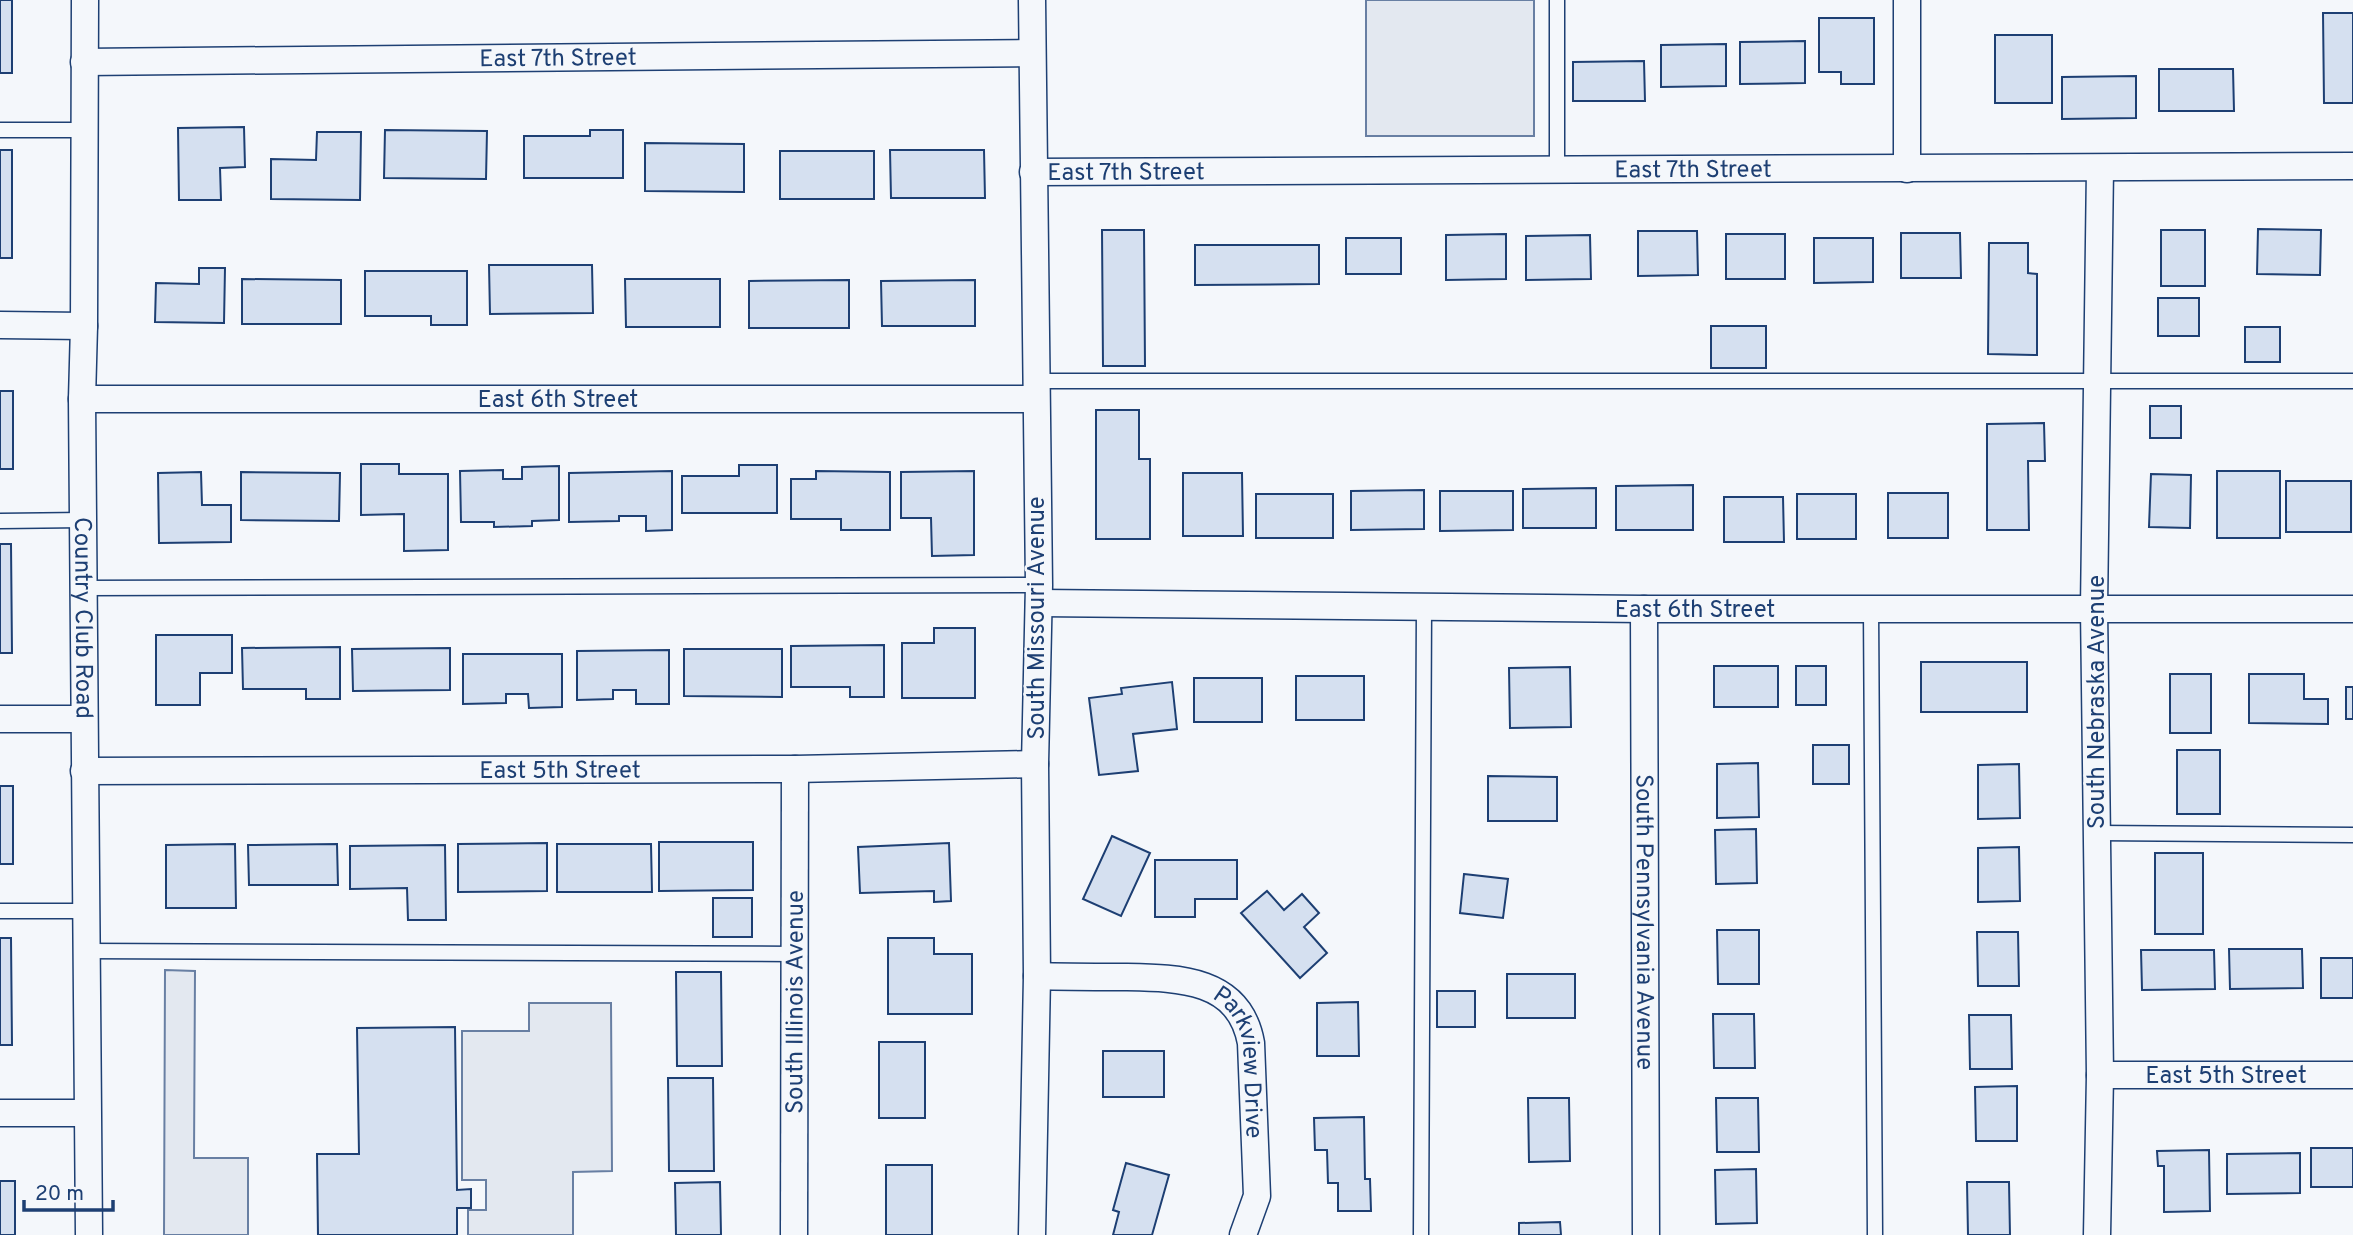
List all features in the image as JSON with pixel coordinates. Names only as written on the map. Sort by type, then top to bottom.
[{"type":"street","name":"Country Club Road","points":[[85,0],[83,719],[88,911],[86,951],[89,1235]]},
{"type":"street","name":"South Missouri Avenue","points":[[1032,0],[1039,594],[1035,764],[1037,976],[1032,1235]]},
{"type":"street","points":[[1907,0],[1907,169]]},
{"type":"street","name":"East 7th Street","points":[[84,62],[1032,53]]},
{"type":"street","name":"East 7th Street","points":[[1032,172],[2353,166]]},
{"type":"street","name":"South Nebraska Avenue","points":[[2097,1235],[2100,1074],[2094,608],[2100,168]]},
{"type":"street","points":[[0,325],[84,326]]},
{"type":"street","name":"East 6th Street","points":[[82,399],[1035,390]]},
{"type":"street","name":"East 6th Street","points":[[1039,594],[1424,607],[2353,609]]},
{"type":"street","name":"South Pennsylvania Avenue","points":[[1644,609],[1646,1235]]},
{"type":"street","points":[[0,719],[83,719]]},
{"type":"street","name":"East 5th Street","points":[[84,771],[794,769],[1035,764]]},
{"type":"street","name":"South Illinois Avenue","points":[[794,769],[794,1235]]},
{"type":"street","name":"Parkview Drive","points":[[1037,976],[1169,978],[1189,981],[1220,993],[1239,1012],[1248,1025],[1251,1043],[1257,1196],[1243,1235]]},
{"type":"street","name":"East 5th Street","points":[[2100,1074],[2353,1075]]},
{"type":"street","points":[[0,1113],[87,1113]]},
{"type":"lane","points":[[1557,0],[1557,171]]},
{"type":"lane","points":[[0,130],[84,130]]},
{"type":"lane","points":[[1035,390],[2353,381]]},
{"type":"lane","points":[[0,521],[84,520]]},
{"type":"lane","points":[[84,588],[1039,594]]},
{"type":"lane","points":[[1421,1235],[1424,607]]},
{"type":"lane","points":[[1871,609],[1875,1235]]},
{"type":"lane","points":[[2097,834],[2353,835]]},
{"type":"lane","points":[[0,911],[88,911]]},
{"type":"lane","points":[[86,951],[794,954]]},
{"type":"shaded area","points":[[1366,0],[1534,0],[1534,136],[1366,136]]},
{"type":"shaded area","points":[[165,970],[195,971],[194,1158],[248,1158],[248,1235],[164,1235]]},
{"type":"shaded area","points":[[529,1003],[611,1003],[612,1171],[573,1172],[573,1235],[468,1235],[468,1210],[486,1210],[486,1180],[462,1180],[462,1031],[529,1031]]},
{"type":"building","points":[[0,0],[12,0],[12,73],[0,73]]},
{"type":"building","points":[[2323,13],[2353,13],[2353,103],[2324,103]]},
{"type":"building","points":[[1819,18],[1874,18],[1874,84],[1841,84],[1841,72],[1819,72]]},
{"type":"building","points":[[1995,35],[2052,35],[2052,103],[1995,103]]},
{"type":"building","points":[[1805,41],[1805,83],[1740,84],[1740,42]]},
{"type":"building","points":[[1726,44],[1726,86],[1661,87],[1661,45]]},
{"type":"building","points":[[1644,61],[1645,101],[1573,101],[1573,62]]},
{"type":"building","points":[[2159,69],[2233,69],[2234,111],[2159,111]]},
{"type":"building","points":[[2136,76],[2136,118],[2062,119],[2062,77]]},
{"type":"building","points":[[244,127],[245,167],[220,168],[221,200],[179,200],[178,128]]},
{"type":"building","points":[[385,130],[487,131],[486,179],[384,178]]},
{"type":"building","points":[[590,130],[623,130],[623,178],[524,178],[524,136],[590,136]]},
{"type":"building","points":[[317,132],[361,132],[360,200],[271,199],[271,159],[316,160]]},
{"type":"building","points":[[645,143],[744,144],[744,192],[645,191]]},
{"type":"building","points":[[0,150],[12,150],[12,258],[0,258]]},
{"type":"building","points":[[890,150],[984,150],[985,198],[891,198]]},
{"type":"building","points":[[780,151],[874,151],[874,199],[780,199]]},
{"type":"building","points":[[2258,229],[2321,230],[2320,275],[2257,274]]},
{"type":"building","points":[[1102,230],[1144,230],[1145,366],[1103,366]]},
{"type":"building","points":[[2161,230],[2205,230],[2205,286],[2161,286]]},
{"type":"building","points":[[1638,231],[1697,231],[1698,275],[1638,276]]},
{"type":"building","points":[[1901,233],[1960,233],[1961,278],[1901,278]]},
{"type":"building","points":[[1506,234],[1506,279],[1446,280],[1446,235]]},
{"type":"building","points":[[1726,234],[1785,234],[1785,279],[1726,279]]},
{"type":"building","points":[[1590,235],[1591,279],[1526,280],[1526,236]]},
{"type":"building","points":[[1346,238],[1401,238],[1401,274],[1346,274]]},
{"type":"building","points":[[1814,238],[1873,238],[1873,282],[1814,283]]},
{"type":"building","points":[[1989,243],[2028,243],[2028,273],[2037,274],[2037,355],[1988,354]]},
{"type":"building","points":[[1195,245],[1319,245],[1319,284],[1195,285]]},
{"type":"building","points":[[489,265],[592,265],[593,313],[490,314]]},
{"type":"building","points":[[199,268],[225,268],[224,323],[155,322],[156,283],[199,284]]},
{"type":"building","points":[[365,271],[467,271],[467,325],[431,325],[431,316],[365,316]]},
{"type":"building","points":[[242,279],[341,280],[341,324],[242,324]]},
{"type":"building","points":[[625,279],[720,279],[720,327],[626,327]]},
{"type":"building","points":[[849,280],[849,328],[749,328],[749,281]]},
{"type":"building","points":[[975,280],[975,326],[882,326],[881,281]]},
{"type":"building","points":[[2158,298],[2199,298],[2199,336],[2158,336]]},
{"type":"building","points":[[1711,326],[1766,326],[1766,368],[1711,368]]},
{"type":"building","points":[[2245,327],[2280,327],[2280,362],[2245,362]]},
{"type":"building","points":[[0,391],[13,391],[13,469],[0,469]]},
{"type":"building","points":[[2150,406],[2181,406],[2181,438],[2150,438]]},
{"type":"building","points":[[1096,410],[1139,410],[1139,459],[1150,459],[1150,539],[1096,539]]},
{"type":"building","points":[[2044,423],[2045,461],[2028,461],[2029,530],[1987,530],[1987,424]]},
{"type":"building","points":[[361,464],[399,464],[399,474],[448,474],[448,550],[404,551],[404,514],[361,515]]},
{"type":"building","points":[[739,465],[777,465],[777,513],[682,513],[682,476],[739,476]]},
{"type":"building","points":[[559,466],[559,520],[532,521],[532,526],[494,527],[494,522],[461,522],[460,471],[503,470],[503,479],[522,479],[522,467]]},
{"type":"building","points":[[672,471],[672,530],[646,531],[646,516],[619,516],[619,521],[569,522],[569,473]]},
{"type":"building","points":[[816,471],[890,472],[890,530],[841,530],[841,519],[791,519],[791,479],[816,479]]},
{"type":"building","points":[[974,471],[974,555],[932,556],[931,518],[901,518],[901,472]]},
{"type":"building","points":[[2217,471],[2280,471],[2280,538],[2217,538]]},
{"type":"building","points":[[201,472],[202,505],[231,505],[231,542],[159,543],[158,473]]},
{"type":"building","points":[[241,472],[340,473],[339,521],[241,520]]},
{"type":"building","points":[[1183,473],[1242,473],[1243,536],[1183,536]]},
{"type":"building","points":[[2151,474],[2191,475],[2190,528],[2149,527]]},
{"type":"building","points":[[2286,481],[2351,481],[2351,532],[2286,532]]},
{"type":"building","points":[[1693,485],[1693,530],[1616,530],[1616,486]]},
{"type":"building","points":[[1596,488],[1596,528],[1523,528],[1523,489]]},
{"type":"building","points":[[1424,490],[1424,529],[1351,530],[1351,491]]},
{"type":"building","points":[[1440,491],[1513,491],[1513,530],[1440,531]]},
{"type":"building","points":[[1888,493],[1948,493],[1948,538],[1888,538]]},
{"type":"building","points":[[1256,494],[1333,494],[1333,538],[1256,538]]},
{"type":"building","points":[[1797,494],[1856,494],[1856,539],[1797,539]]},
{"type":"building","points":[[1724,497],[1783,497],[1784,542],[1724,542]]},
{"type":"building","points":[[0,544],[11,544],[12,653],[0,653]]},
{"type":"building","points":[[934,628],[975,628],[975,698],[902,698],[902,643],[934,643]]},
{"type":"building","points":[[156,635],[232,635],[232,673],[200,673],[200,705],[156,705]]},
{"type":"building","points":[[884,645],[884,697],[850,697],[850,687],[791,687],[791,646]]},
{"type":"building","points":[[340,647],[340,699],[306,699],[306,689],[243,689],[242,648]]},
{"type":"building","points":[[450,648],[450,690],[353,691],[352,649]]},
{"type":"building","points":[[684,649],[782,649],[782,697],[684,696]]},
{"type":"building","points":[[669,650],[669,704],[636,704],[636,690],[613,690],[613,699],[577,700],[577,651]]},
{"type":"building","points":[[463,654],[562,654],[562,707],[529,708],[528,694],[506,694],[506,703],[463,704]]},
{"type":"building","points":[[1921,662],[2027,662],[2027,712],[1921,712]]},
{"type":"building","points":[[1714,666],[1778,666],[1778,707],[1714,707]]},
{"type":"building","points":[[1796,666],[1826,666],[1826,705],[1796,705]]},
{"type":"building","points":[[1570,667],[1571,727],[1510,728],[1509,668]]},
{"type":"building","points":[[2170,674],[2211,674],[2211,733],[2170,733]]},
{"type":"building","points":[[2249,674],[2304,674],[2304,699],[2328,699],[2328,724],[2249,723]]},
{"type":"building","points":[[1296,676],[1364,676],[1364,720],[1296,720]]},
{"type":"building","points":[[1194,678],[1262,678],[1262,722],[1194,722]]},
{"type":"building","points":[[1172,682],[1177,729],[1133,734],[1138,771],[1099,775],[1089,698],[1122,694],[1121,688]]},
{"type":"building","points":[[2346,687],[2353,687],[2353,719],[2346,719]]},
{"type":"building","points":[[1813,745],[1849,745],[1849,784],[1813,784]]},
{"type":"building","points":[[2177,750],[2220,750],[2220,814],[2177,814]]},
{"type":"building","points":[[1758,763],[1759,817],[1717,818],[1717,764]]},
{"type":"building","points":[[2019,764],[2020,818],[1978,819],[1978,765]]},
{"type":"building","points":[[1488,776],[1557,777],[1557,821],[1488,821]]},
{"type":"building","points":[[0,786],[13,786],[13,864],[0,864]]},
{"type":"building","points":[[1756,829],[1757,883],[1716,884],[1715,830]]},
{"type":"building","points":[[1112,836],[1150,853],[1121,916],[1083,899]]},
{"type":"building","points":[[659,842],[753,842],[753,890],[659,891]]},
{"type":"building","points":[[547,843],[547,891],[458,892],[458,844]]},
{"type":"building","points":[[949,843],[951,901],[934,902],[934,891],[860,893],[858,847]]},
{"type":"building","points":[[235,844],[236,908],[166,908],[166,845]]},
{"type":"building","points":[[337,844],[338,885],[249,885],[248,845]]},
{"type":"building","points":[[557,844],[651,844],[652,892],[557,892]]},
{"type":"building","points":[[445,845],[446,920],[408,920],[407,888],[350,889],[350,846]]},
{"type":"building","points":[[2019,847],[2020,901],[1978,902],[1978,848]]},
{"type":"building","points":[[2155,853],[2203,853],[2203,934],[2155,934]]},
{"type":"building","points":[[1155,860],[1237,860],[1237,899],[1195,899],[1195,917],[1155,917]]},
{"type":"building","points":[[1464,874],[1508,879],[1503,918],[1460,913]]},
{"type":"building","points":[[1267,891],[1284,910],[1302,894],[1319,913],[1304,927],[1327,953],[1300,978],[1241,913]]},
{"type":"building","points":[[713,898],[752,898],[752,937],[713,937]]},
{"type":"building","points":[[1717,930],[1759,930],[1759,984],[1718,984]]},
{"type":"building","points":[[1977,932],[2018,932],[2019,986],[1978,986]]},
{"type":"building","points":[[0,938],[11,938],[12,1045],[0,1045]]},
{"type":"building","points":[[888,938],[934,938],[934,954],[972,954],[972,1014],[888,1014]]},
{"type":"building","points":[[2229,949],[2302,949],[2303,988],[2230,989]]},
{"type":"building","points":[[2141,950],[2214,950],[2215,989],[2142,990]]},
{"type":"building","points":[[2321,958],[2353,958],[2353,998],[2321,998]]},
{"type":"building","points":[[676,972],[721,972],[722,1066],[677,1066]]},
{"type":"building","points":[[1507,974],[1575,974],[1575,1018],[1507,1018]]},
{"type":"building","points":[[1437,991],[1475,991],[1475,1027],[1437,1027]]},
{"type":"building","points":[[1358,1002],[1359,1056],[1317,1056],[1317,1003]]},
{"type":"building","points":[[1713,1014],[1754,1014],[1755,1068],[1714,1068]]},
{"type":"building","points":[[1969,1015],[2011,1015],[2012,1069],[1970,1069]]},
{"type":"building","points":[[455,1027],[457,1190],[471,1189],[471,1208],[457,1208],[457,1235],[318,1235],[317,1154],[359,1154],[357,1028]]},
{"type":"building","points":[[879,1042],[925,1042],[925,1118],[879,1118]]},
{"type":"building","points":[[1103,1051],[1164,1051],[1164,1097],[1103,1097]]},
{"type":"building","points":[[668,1078],[713,1078],[714,1171],[669,1171]]},
{"type":"building","points":[[2017,1086],[2017,1141],[1976,1141],[1975,1087]]},
{"type":"building","points":[[1528,1098],[1569,1098],[1570,1161],[1529,1162]]},
{"type":"building","points":[[1716,1098],[1758,1098],[1759,1152],[1717,1152]]},
{"type":"building","points":[[1364,1117],[1365,1179],[1370,1179],[1371,1211],[1338,1211],[1338,1183],[1328,1183],[1327,1150],[1315,1150],[1314,1118]]},
{"type":"building","points":[[2311,1148],[2353,1148],[2353,1187],[2311,1187]]},
{"type":"building","points":[[2209,1150],[2210,1211],[2164,1212],[2164,1166],[2158,1166],[2157,1151]]},
{"type":"building","points":[[2300,1153],[2300,1193],[2227,1194],[2227,1154]]},
{"type":"building","points":[[1126,1163],[1169,1175],[1152,1235],[1113,1235],[1119,1212],[1113,1210]]},
{"type":"building","points":[[886,1165],[932,1165],[932,1235],[886,1235]]},
{"type":"building","points":[[1756,1169],[1757,1223],[1716,1224],[1715,1170]]},
{"type":"building","points":[[0,1181],[15,1181],[15,1235],[0,1235]]},
{"type":"building","points":[[720,1182],[721,1235],[676,1235],[675,1183]]},
{"type":"building","points":[[1967,1182],[2009,1182],[2010,1235],[1968,1235]]},
{"type":"building","points":[[1560,1222],[1561,1235],[1519,1235],[1519,1223]]}]
